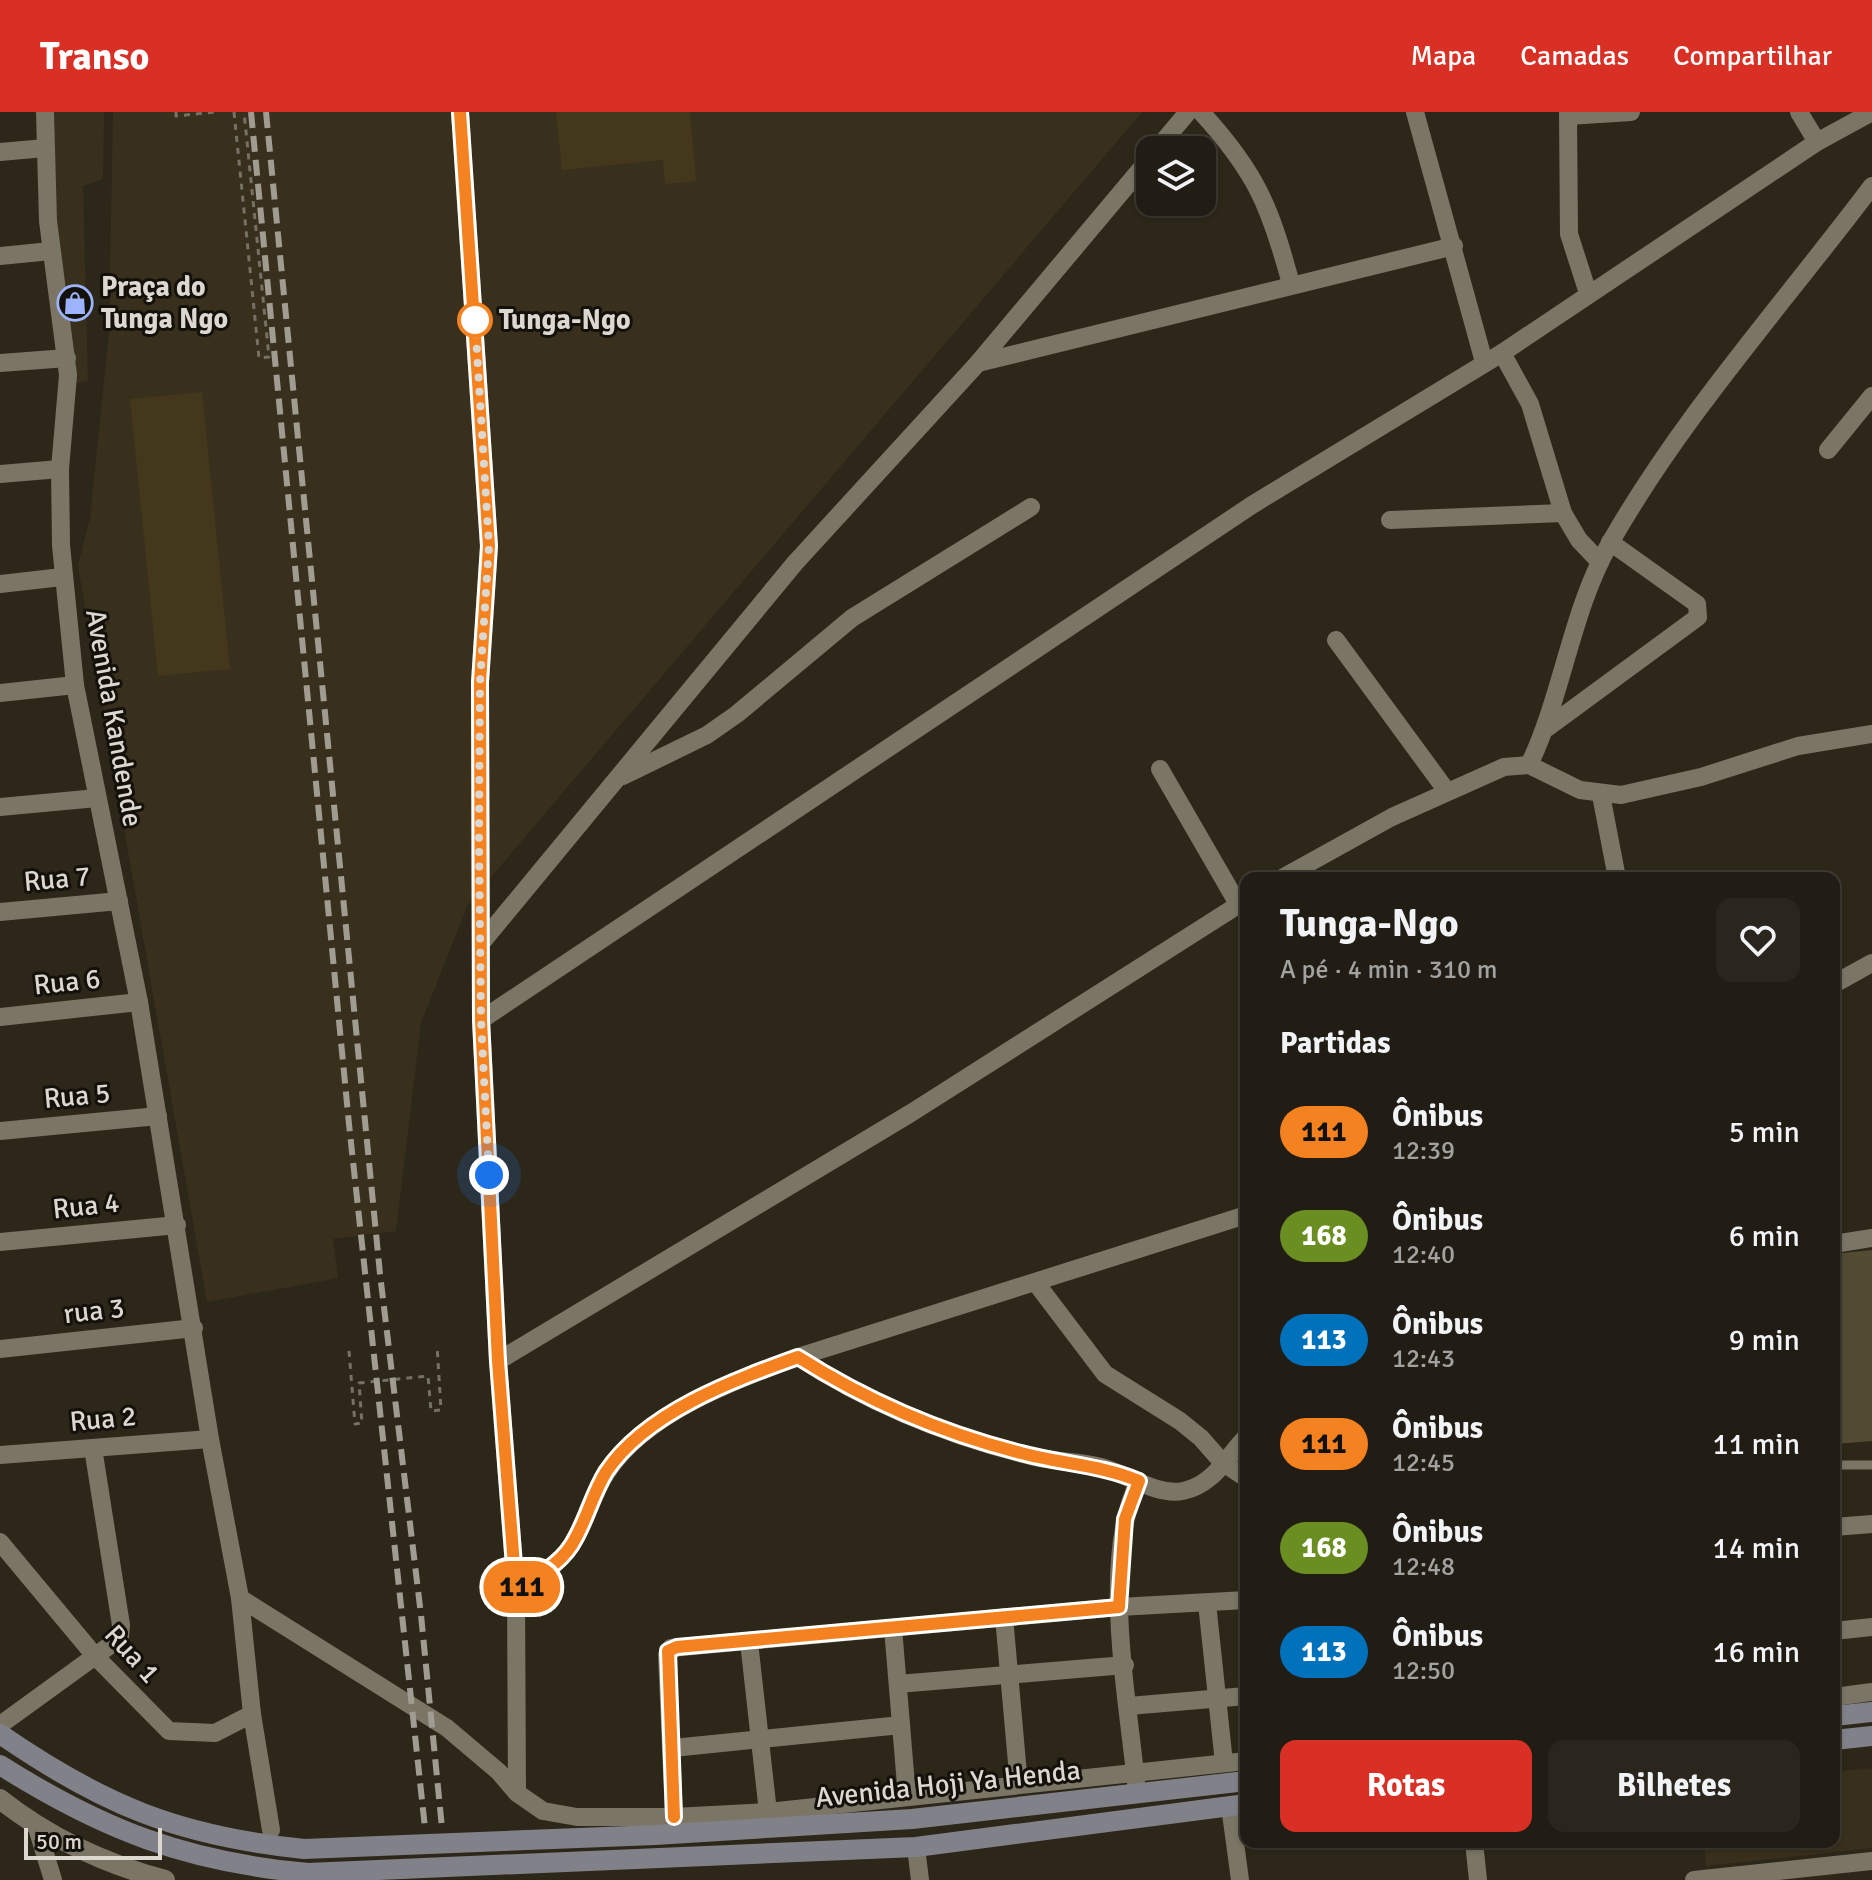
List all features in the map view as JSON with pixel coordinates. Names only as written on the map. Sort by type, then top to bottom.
[{"type":"main road","points":[[1840,1715],[1872,1712]]},
{"type":"main road","name":"Avenida Hoji Ya Henda","points":[[0,1734],[51,1769],[115,1804],[181,1828],[254,1844],[354,1848],[655,1835],[912,1819],[1136,1783],[1240,1781]]},
{"type":"main road","points":[[1840,1739],[1872,1736]]},
{"type":"main road","name":"Avenida Hoji Ya Henda","points":[[0,1765],[56,1800],[120,1831],[186,1853],[260,1868],[357,1872],[916,1847],[1238,1805]]},
{"type":"street","name":"Avenida Kandende","points":[[45,112],[51,251],[67,358],[68,393],[60,469],[62,577],[75,685],[139,1002],[194,1328]]},
{"type":"street","points":[[460,112],[489,546],[480,682],[481,1020],[498,1361],[516,1591],[517,1793]]},
{"type":"street","points":[[1168,136],[1188,112]]},
{"type":"street","points":[[1201,112],[1244,161],[1264,196],[1291,284]]},
{"type":"street","points":[[1415,112],[1484,362]]},
{"type":"street","points":[[1588,293],[1569,234],[1568,114],[1631,112]]},
{"type":"street","points":[[1799,112],[1817,142]]},
{"type":"street","points":[[481,1020],[1252,505],[1502,353],[1817,142],[1872,112]]},
{"type":"street","points":[[0,152],[45,148]]},
{"type":"street","points":[[482,942],[795,563],[978,363],[1136,175]]},
{"type":"street","points":[[1529,765],[1547,728],[1600,562],[1610,542],[1668,455],[1872,186]]},
{"type":"street","points":[[978,363],[1454,246]]},
{"type":"street","points":[[0,256],[51,251]]},
{"type":"street","points":[[1502,353],[1530,404],[1563,513],[1579,540],[1600,562]]},
{"type":"street","points":[[0,363],[67,358]]},
{"type":"street","points":[[1828,450],[1872,396]]},
{"type":"street","points":[[0,474],[60,469]]},
{"type":"street","points":[[621,777],[707,735],[737,714],[852,618],[1031,507]]},
{"type":"street","points":[[1390,520],[1563,513]]},
{"type":"street","points":[[1547,728],[1698,617],[1700,612],[1697,604],[1610,542]]},
{"type":"street","points":[[0,584],[62,577]]},
{"type":"street","points":[[1336,640],[1446,790]]},
{"type":"street","points":[[0,693],[75,685]]},
{"type":"street","points":[[1293,872],[1446,790],[1504,767],[1529,765],[1559,782],[1601,795],[1660,788],[1798,746],[1872,734]]},
{"type":"street","points":[[1160,769],[1240,899]]},
{"type":"street","points":[[1601,795],[1616,872]]},
{"type":"street","points":[[0,807],[97,798]]},
{"type":"street","name":"Rua 7","points":[[0,912],[119,901]]},
{"type":"street","points":[[498,1361],[911,1113],[1240,903]]},
{"type":"street","points":[[1840,981],[1872,963]]},
{"type":"street","name":"Rua 6","points":[[0,1017],[139,1002]]},
{"type":"street","name":"Rua 5","points":[[0,1131],[158,1116]]},
{"type":"street","points":[[516,1591],[562,1558],[574,1542],[605,1474],[641,1434],[727,1383],[798,1357],[1240,1217]]},
{"type":"street","name":"Rua 4","points":[[0,1242],[177,1225]]},
{"type":"street","points":[[1840,1243],[1872,1238]]},
{"type":"street","points":[[1036,1283],[1105,1374],[1180,1421],[1201,1438],[1222,1462],[1240,1474]]},
{"type":"street","points":[[194,1328],[210,1439],[240,1598],[252,1714],[271,1830]]},
{"type":"street","name":"rua 3","points":[[0,1349],[194,1328]]},
{"type":"street","points":[[798,1357],[872,1400],[953,1432],[1038,1458],[1098,1466],[1165,1491],[1185,1491],[1207,1483],[1240,1443]]},
{"type":"street","name":"Rua 2","points":[[0,1455],[210,1439]]},
{"type":"street","points":[[0,1725],[120,1638],[121,1625],[93,1448]]},
{"type":"street","points":[[1136,1783],[1119,1607],[1125,1519],[1139,1481]]},
{"type":"street","points":[[1840,1527],[1872,1524]]},
{"type":"street","name":"Rua 1","points":[[0,1542],[95,1656],[149,1715],[169,1731],[215,1733],[252,1714]]},
{"type":"street","points":[[240,1598],[447,1728],[499,1772],[517,1793],[543,1811],[577,1817],[674,1817],[768,1812],[1019,1785],[1136,1783],[1240,1762]]},
{"type":"street","points":[[674,1817],[668,1651],[677,1647],[1119,1607],[1240,1600]]},
{"type":"street","points":[[1207,1603],[1224,1763]]},
{"type":"street","points":[[1004,1617],[1019,1785]]},
{"type":"street","points":[[1840,1630],[1872,1627]]},
{"type":"street","points":[[893,1628],[907,1797]]},
{"type":"street","points":[[749,1642],[768,1812]]},
{"type":"street","points":[[898,1684],[1125,1665]]},
{"type":"street","points":[[1840,1696],[1872,1692]]},
{"type":"street","points":[[1129,1706],[1240,1696]]},
{"type":"street","points":[[673,1748],[901,1725]]},
{"type":"street","points":[[0,1799],[37,1828],[137,1872],[165,1880]]},
{"type":"street","points":[[1238,1805],[1240,1880]]},
{"type":"street","points":[[37,1828],[53,1880]]},
{"type":"street","points":[[916,1847],[920,1880]]},
{"type":"street","points":[[1475,1848],[1478,1880]]},
{"type":"street","points":[[1694,1880],[1872,1861]]},
{"type":"lane","points":[[1840,1465],[1872,1465]]},
{"type":"path","points":[[176,112],[176,116],[215,112]]},
{"type":"path","points":[[234,112],[259,358],[269,357],[244,112]]},
{"type":"path","points":[[349,1351],[355,1424],[362,1423],[359,1383],[428,1376],[431,1411],[441,1410],[437,1345]]},
{"type":"shaded area","name":"Praça do Tunga Ngo","points":[[54,112],[104,112],[103,179],[83,186],[88,381],[74,384],[56,225]]},
{"type":"shaded area","points":[[113,112],[1142,112],[468,904],[421,1023],[396,1231],[333,1239],[338,1278],[207,1302],[78,566],[90,518],[109,333]]},
{"type":"shaded area","points":[[1872,1250],[1872,1441],[1840,1444],[1840,1253]]},
{"type":"shaded area","points":[[1872,1768],[1872,1848],[1706,1866],[1704,1848],[1840,1848],[1840,1771]]},
{"type":"building","points":[[556,112],[690,112],[696,181],[665,184],[663,160],[562,170]]},
{"type":"building","points":[[202,392],[230,669],[158,676],[130,399]]},
{"type":"railway","points":[[251,112],[349,1124],[425,1828]]},
{"type":"railway","points":[[266,112],[380,1274],[421,1615],[442,1828]]},
{"type":"bus line","name":"111","points":[[460,112],[489,546],[480,682],[481,1020],[498,1361],[516,1591],[562,1558],[574,1542],[605,1474],[641,1434],[727,1383],[798,1357],[844,1387],[953,1432],[1038,1458],[1098,1466],[1139,1481],[1128,1503],[1125,1519],[1119,1607],[671,1648],[667,1655],[674,1817]]},
{"type":"place","name":"Praça do Tunga Ngo","points":[[75,303]]},
{"type":"place","name":"Tunga-Ngo","points":[[475,320]]},
{"type":"route","points":[[475,320],[489,546],[480,682],[479,839],[481,1020],[489,1175]]}]
